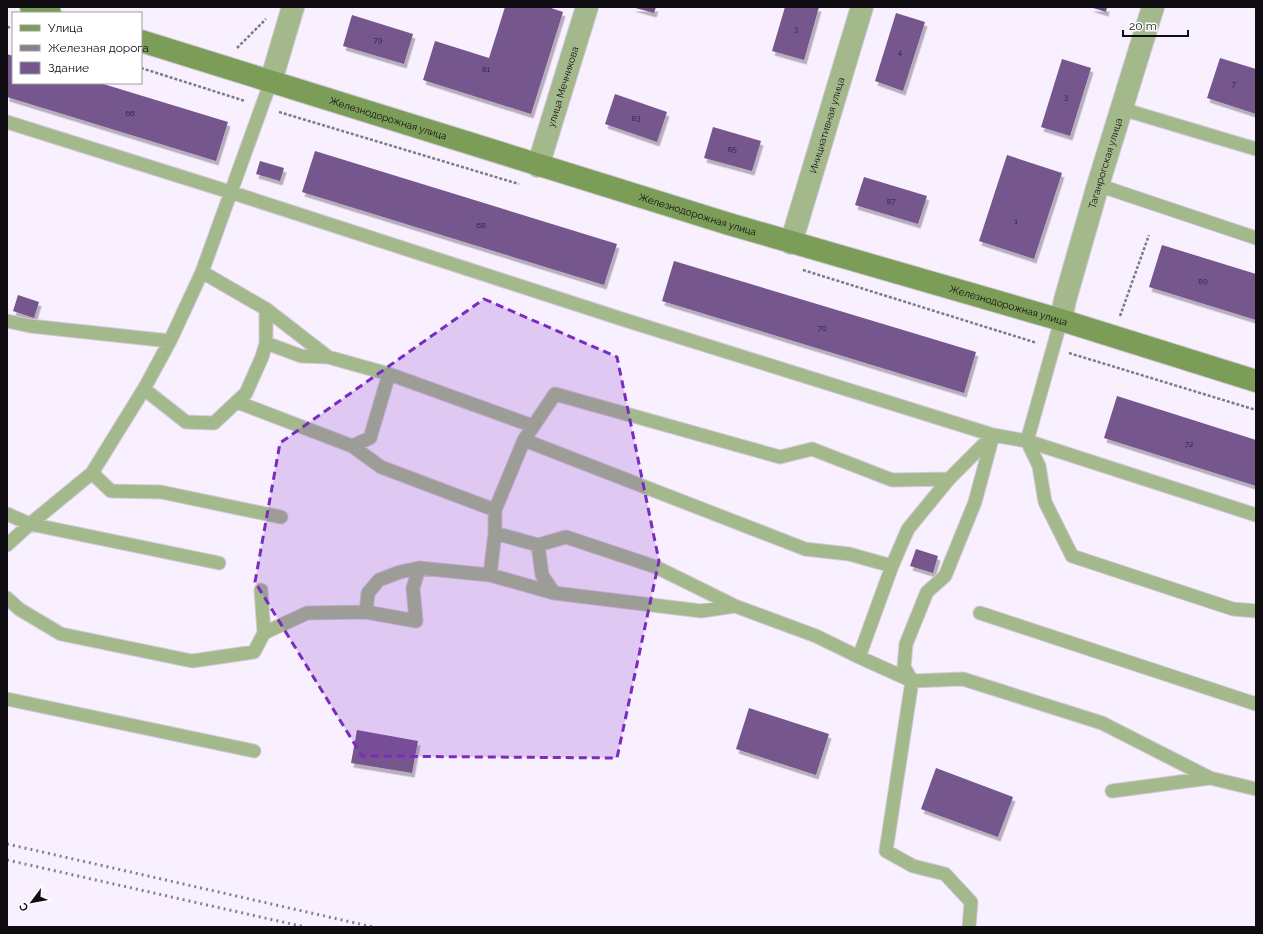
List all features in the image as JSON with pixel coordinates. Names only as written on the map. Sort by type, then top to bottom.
[{"type":"main road","points":[[31,7],[47,12]]},
{"type":"main road","name":"Железнодорожная улица","points":[[142,41],[538,166],[791,243],[1061,320],[1256,381]]},
{"type":"street","points":[[271,81],[293,7]]},
{"type":"street","name":"улица Мечникова","points":[[538,166],[587,7]]},
{"type":"street","name":"Инициативная улица","points":[[791,243],[862,7]]},
{"type":"street","name":"Таганрогская улица","points":[[1061,320],[1065,300],[1098,185],[1153,7]]},
{"type":"lane","points":[[7,545],[92,473],[144,389],[170,341],[202,272],[271,81]]},
{"type":"lane","points":[[1122,109],[1256,149]]},
{"type":"lane","points":[[7,122],[993,436],[1027,441],[1256,515]]},
{"type":"lane","points":[[1098,185],[1256,238]]},
{"type":"lane","points":[[202,272],[266,309],[328,357]]},
{"type":"lane","points":[[144,389],[186,422],[214,423],[246,394],[262,357],[266,342],[266,309]]},
{"type":"lane","points":[[1061,320],[1027,441],[1039,466],[1045,502],[1072,556],[1233,609],[1256,611]]},
{"type":"lane","points":[[7,321],[30,326],[170,341]]},
{"type":"lane","points":[[266,342],[301,356],[328,357],[389,374],[533,426]]},
{"type":"lane","points":[[352,446],[370,438],[389,374]]},
{"type":"lane","points":[[490,575],[495,533],[495,510],[524,440],[555,394],[780,457],[812,449],[892,480],[948,479]]},
{"type":"lane","points":[[237,402],[352,446],[381,467],[495,510]]},
{"type":"lane","points":[[859,657],[892,566],[908,529],[948,479],[993,436]]},
{"type":"lane","points":[[969,927],[971,902],[945,874],[913,866],[886,851],[912,681],[904,667],[906,644],[926,592],[945,576],[975,502],[993,436]]},
{"type":"lane","points":[[524,440],[804,549],[849,554],[892,566]]},
{"type":"lane","points":[[92,473],[112,491],[161,492],[281,517]]},
{"type":"lane","points":[[7,514],[30,524],[219,563]]},
{"type":"lane","points":[[495,533],[538,545],[566,537],[656,567],[735,606],[816,636],[912,681],[964,679],[1102,723],[1210,778],[1256,789]]},
{"type":"lane","points":[[538,545],[542,574],[554,594]]},
{"type":"lane","points":[[366,612],[368,593],[379,580],[400,572],[419,568],[490,575],[554,594],[701,611],[735,606]]},
{"type":"lane","points":[[264,633],[307,613],[366,612],[416,621],[413,588],[419,568]]},
{"type":"lane","points":[[7,598],[19,609],[61,634],[192,661],[254,652],[264,633],[261,590]]},
{"type":"lane","points":[[980,613],[1256,704]]},
{"type":"lane","points":[[7,699],[254,751]]},
{"type":"lane","points":[[1112,791],[1210,778]]},
{"type":"path","points":[[1105,364],[1112,336],[1149,235]]},
{"type":"highlighted area","points":[[484,299],[617,357],[659,561],[617,758],[362,756],[255,582],[280,443]]},
{"type":"building","points":[[505,7],[548,7],[563,12],[531,114],[423,80],[435,41],[489,58]]},
{"type":"building","points":[[632,7],[656,7],[654,13]]},
{"type":"building","points":[[785,7],[819,7],[804,60],[772,51]]},
{"type":"building","points":[[1090,7],[1107,7],[1106,12]]},
{"type":"building","points":[[896,13],[925,22],[903,91],[875,81]]},
{"type":"building","points":[[352,15],[413,34],[404,64],[343,46]]},
{"type":"building","points":[[7,54],[12,56],[12,84],[103,84],[228,122],[216,161],[7,97]]},
{"type":"building","points":[[1220,58],[1256,69],[1256,114],[1207,98]]},
{"type":"building","points":[[1062,59],[1091,68],[1070,136],[1041,127]]},
{"type":"building","points":[[615,94],[667,112],[657,142],[605,124]]},
{"type":"building","points":[[713,127],[761,141],[752,171],[704,158]]},
{"type":"building","points":[[315,151],[617,244],[604,285],[302,192]]},
{"type":"building","points":[[1007,155],[1062,173],[1034,259],[979,241]]},
{"type":"building","points":[[260,161],[284,168],[280,181],[256,174]]},
{"type":"building","points":[[864,177],[927,196],[918,224],[855,205]]},
{"type":"building","points":[[1162,245],[1256,274],[1256,320],[1149,287]]},
{"type":"building","points":[[674,261],[976,352],[964,393],[662,301]]},
{"type":"building","points":[[18,295],[39,302],[34,318],[13,311]]},
{"type":"building","points":[[1117,396],[1256,440],[1256,486],[1104,438]]},
{"type":"building","points":[[916,549],[938,556],[933,573],[910,566]]},
{"type":"building","points":[[749,708],[829,734],[816,775],[736,749]]},
{"type":"building","points":[[357,730],[418,741],[412,773],[351,763]]},
{"type":"building","points":[[936,768],[1013,797],[998,837],[921,809]]},
{"type":"railway","points":[[7,844],[373,927]]},
{"type":"railway","points":[[7,860],[305,927]]}]
